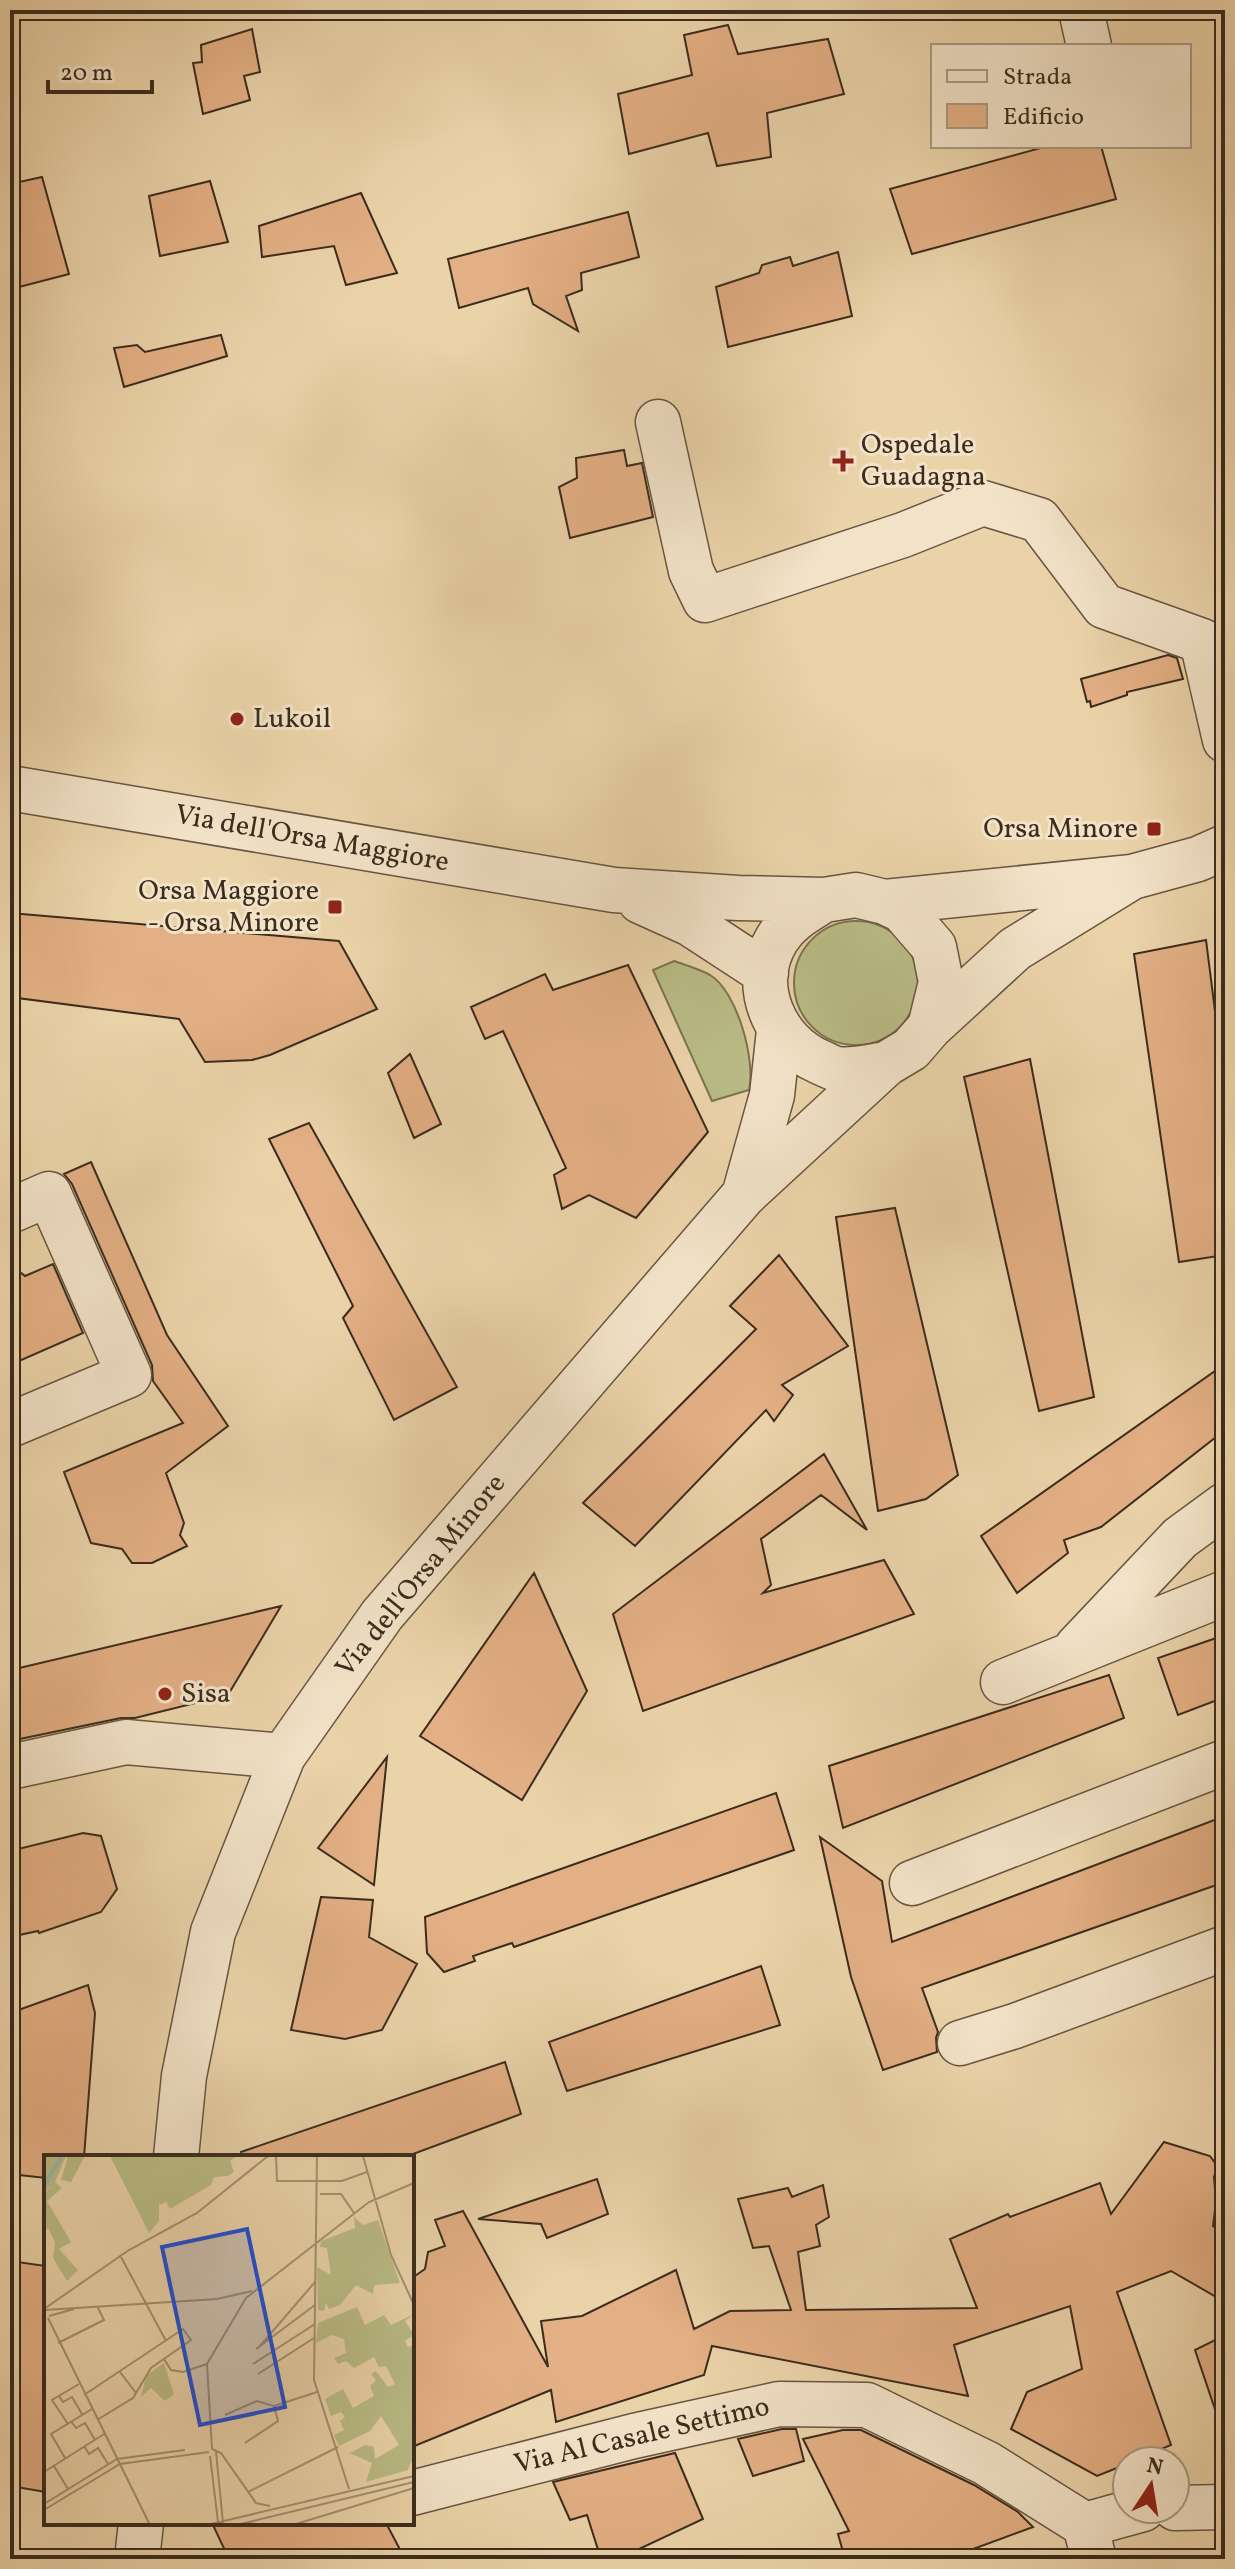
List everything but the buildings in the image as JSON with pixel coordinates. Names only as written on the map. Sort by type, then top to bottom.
[{"type":"street","points":[[1081,10],[1089,44]]},
{"type":"street","points":[[658,422],[691,571],[705,600],[903,535],[983,503],[1039,520],[1104,606],[1202,641],[1225,740]]},
{"type":"street","name":"Via dell'Orsa Maggiore","points":[[10,788],[614,890]]},
{"type":"street","points":[[885,902],[1132,877],[1198,859],[1225,847]]},
{"type":"street","points":[[824,900],[791,920],[775,942],[766,973],[769,1009],[779,1030],[801,1054],[837,1069],[886,1064],[911,1049],[930,1027],[1015,949],[1132,877]]},
{"type":"street","points":[[614,890],[824,900],[856,895],[885,902],[902,910],[934,947],[941,982],[930,1027]]},
{"type":"street","points":[[614,890],[691,924],[766,973]]},
{"type":"street","points":[[744,1195],[760,1147],[772,1095],[779,1030]]},
{"type":"street","name":"Via dell'Orsa Minore","points":[[176,2155],[184,2076],[213,1932],[283,1756],[382,1615],[744,1195],[886,1064]]},
{"type":"street","points":[[10,1211],[49,1194],[129,1375],[10,1425]]},
{"type":"street","points":[[1068,1656],[1180,1538],[1225,1505]]},
{"type":"street","points":[[1003,1682],[1225,1593]]},
{"type":"street","points":[[10,1767],[126,1742],[283,1756]]},
{"type":"street","points":[[912,1883],[1225,1762]]},
{"type":"street","points":[[960,2043],[1015,2026],[1225,1948]]},
{"type":"street","name":"Via Al Casale Settimo","points":[[414,2492],[634,2436],[779,2404],[867,2405],[986,2463],[1089,2542],[1117,2525]]},
{"type":"street","points":[[1191,2508],[1225,2507]]},
{"type":"street","points":[[137,2559],[141,2525]]},
{"type":"green space","points":[[856,921],[880,925],[900,939],[914,959],[918,983],[914,1007],[900,1027],[880,1041],[856,1045],[832,1041],[812,1027],[798,1007],[794,983],[798,959],[812,939],[832,925]]},
{"type":"green space","points":[[674,961],[710,975],[728,996],[747,1045],[749,1090],[712,1101],[653,970]]},
{"type":"place","name":"Ospedale Guadagna","points":[[843,461]]},
{"type":"place","name":"Lukoil","points":[[237,719]]},
{"type":"place","name":"Orsa Minore","points":[[1154,829]]},
{"type":"place","name":"Orsa Maggiore - Orsa Minore","points":[[335,907]]},
{"type":"place","name":"Sisa","points":[[165,1694]]}]
